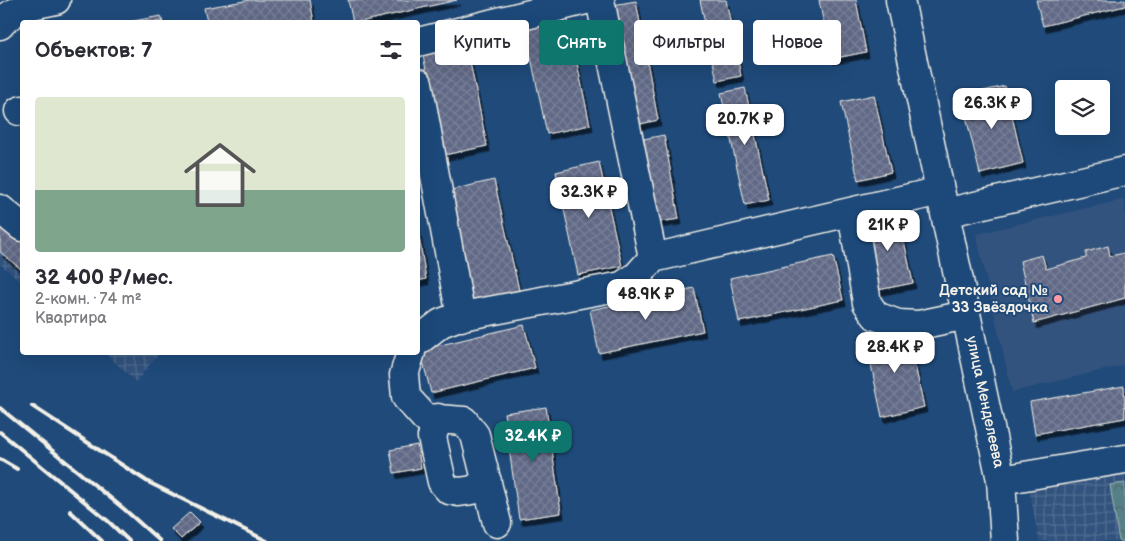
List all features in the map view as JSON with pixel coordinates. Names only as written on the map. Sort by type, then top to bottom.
[{"type":"street","points":[[0,25],[21,7],[56,0]]},
{"type":"street","points":[[420,42],[586,0]]},
{"type":"street","points":[[600,0],[653,258]]},
{"type":"street","name":"улица Менделеева","points":[[900,0],[1001,480],[1006,541]]},
{"type":"street","points":[[420,94],[461,317]]},
{"type":"street","points":[[420,339],[441,323],[461,317],[622,286],[637,276],[653,258],[852,212],[943,202],[1125,171]]},
{"type":"street","points":[[0,209],[20,225]]},
{"type":"street","points":[[852,212],[867,302],[876,316],[898,324],[919,325],[966,315]]},
{"type":"street","points":[[409,355],[404,375],[406,397],[425,418],[464,421],[469,426],[475,435],[497,523]]},
{"type":"street","points":[[438,418],[432,437],[442,482],[449,490],[459,492],[474,490],[487,481]]},
{"type":"street","points":[[1001,480],[1125,459]]},
{"type":"shaded area","points":[[0,199],[20,215],[20,280],[0,264]]},
{"type":"shaded area","name":"Детский сад № 33 Звёздочка","points":[[1125,199],[1125,365],[1012,392],[976,234]]},
{"type":"shaded area","points":[[107,355],[157,355],[136,382]]},
{"type":"shaded area","points":[[1125,473],[1125,541],[1039,541],[1029,489]]},
{"type":"green space","points":[[1125,483],[1125,541],[1119,541],[1110,485]]},
{"type":"building","points":[[250,0],[310,0],[314,20],[207,20],[204,8]]},
{"type":"building","points":[[348,0],[457,0],[369,20],[353,20]]},
{"type":"building","points":[[700,0],[726,0],[730,20],[704,20]]},
{"type":"building","points":[[819,0],[856,0],[866,52],[841,57],[841,20],[823,20]]},
{"type":"building","points":[[1036,0],[1125,0],[1125,6],[1043,26]]},
{"type":"building","points":[[636,1],[640,20],[634,20],[634,65],[648,65],[658,120],[636,125],[624,62],[624,20],[616,20],[613,5]]},
{"type":"building","points":[[161,16],[162,20],[139,20]]},
{"type":"building","points":[[539,26],[539,65],[577,65],[590,125],[547,134],[529,48],[529,28]]},
{"type":"building","points":[[435,43],[435,65],[471,65],[487,146],[444,155],[421,46]]},
{"type":"building","points":[[714,65],[739,65],[741,76],[717,81]]},
{"type":"building","points":[[1005,86],[1023,163],[980,174],[961,96]]},
{"type":"building","points":[[745,88],[769,200],[745,205],[721,93]]},
{"type":"building","points":[[874,95],[891,172],[858,180],[841,102]]},
{"type":"building","points":[[664,135],[679,219],[653,223],[639,140]]},
{"type":"building","points":[[599,162],[622,266],[578,275],[556,172]]},
{"type":"building","points":[[494,180],[519,290],[473,301],[447,191]]},
{"type":"building","points":[[898,213],[913,283],[878,290],[864,221]]},
{"type":"building","points":[[0,219],[20,235],[20,268],[0,252]]},
{"type":"building","points":[[420,242],[426,279],[420,280]]},
{"type":"building","points":[[1108,246],[1110,256],[1125,253],[1125,298],[1034,323],[1020,261],[1042,255],[1046,269],[1086,258],[1086,252]]},
{"type":"building","points":[[833,256],[843,300],[739,322],[730,278]]},
{"type":"building","points":[[694,288],[703,331],[599,353],[590,310]]},
{"type":"building","points":[[524,325],[535,368],[431,393],[420,350]]},
{"type":"building","points":[[908,332],[924,407],[882,417],[866,341]]},
{"type":"building","points":[[1124,386],[1125,418],[1035,434],[1030,402]]},
{"type":"building","points":[[546,407],[561,513],[519,519],[504,413]]},
{"type":"building","points":[[417,445],[421,468],[394,473],[390,450]]},
{"type":"building","points":[[190,512],[200,522],[181,539],[171,529]]},
{"type":"railway","points":[[32,406],[148,482],[267,541]]},
{"type":"railway","points":[[0,408],[124,509],[160,541]]},
{"type":"railway","points":[[0,432],[108,521],[129,541]]},
{"type":"railway","points":[[0,459],[17,469]]},
{"type":"railway","points":[[70,511],[102,541]]},
{"type":"place","name":"Детский сад № 33 Звёздочка","points":[[1058,299]]}]
